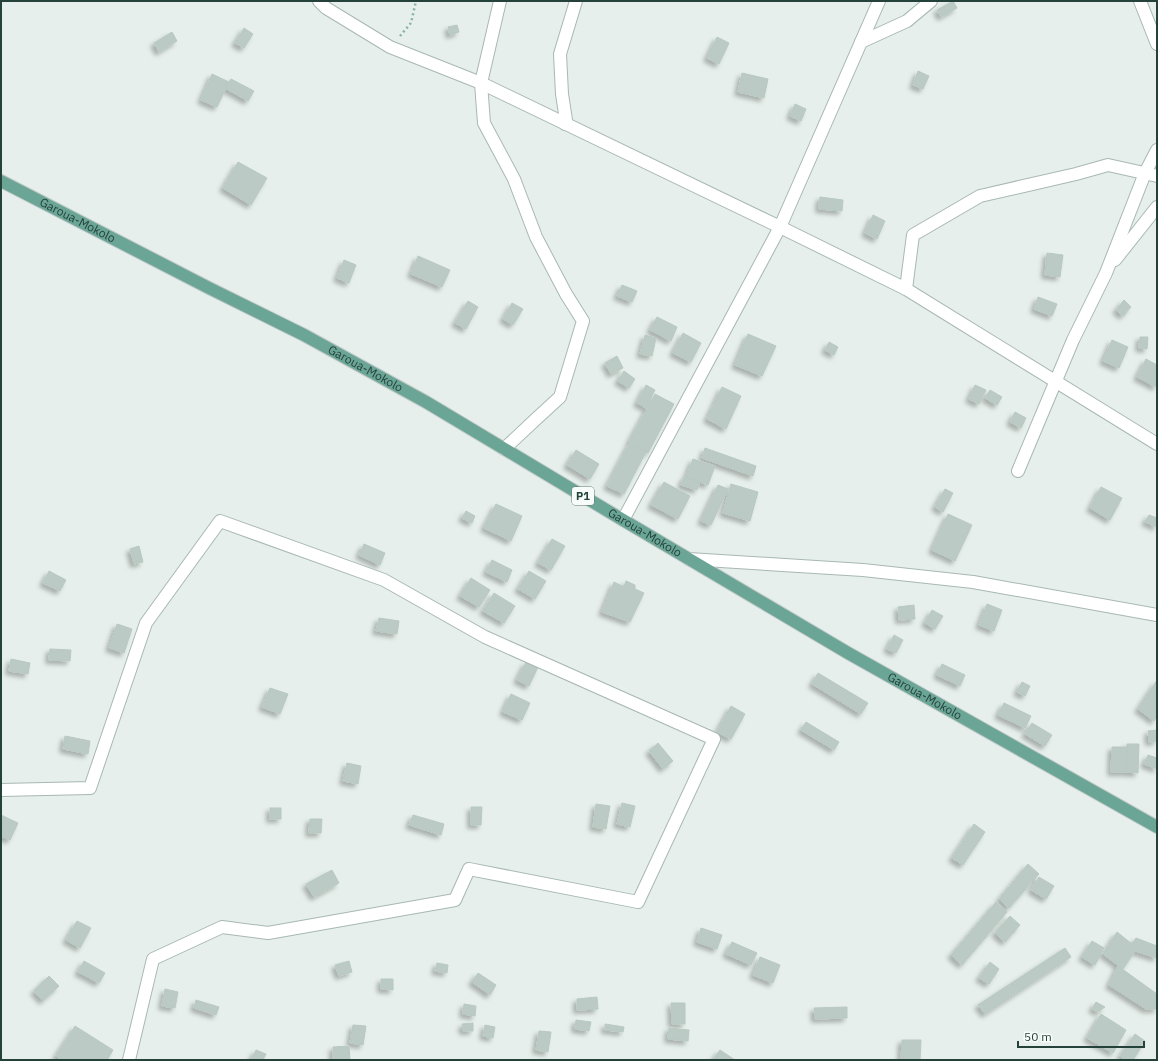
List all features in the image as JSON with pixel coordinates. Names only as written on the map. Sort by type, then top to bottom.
[{"type":"main road","name":"Garoua-Mokolo","points":[[1,181],[202,285],[304,335],[426,402],[848,653],[1157,827]]},
{"type":"street","points":[[319,1],[326,8],[390,47],[481,83],[906,289],[1157,444]]},
{"type":"street","points":[[500,1],[481,83],[484,123],[514,179],[536,237],[566,294],[583,321],[560,397],[504,449]]},
{"type":"street","points":[[565,124],[566,120],[562,94],[560,54],[576,1]]},
{"type":"street","points":[[623,520],[780,227],[879,1]]},
{"type":"street","points":[[861,42],[907,21],[931,1]]},
{"type":"street","points":[[1140,1],[1157,44]]},
{"type":"street","points":[[1018,471],[1073,340],[1151,174],[1157,150]]},
{"type":"street","points":[[906,289],[912,235],[980,196],[1076,174],[1108,165],[1151,174]]},
{"type":"street","points":[[1106,272],[1157,207]]},
{"type":"street","points":[[1,790],[90,788],[146,623],[220,521],[384,580],[485,636],[714,739],[638,902],[469,869],[455,900],[268,933],[222,927],[153,959],[129,1060]]},
{"type":"street","points":[[689,559],[863,570],[973,582],[1157,615]]},
{"type":"path","points":[[390,47],[411,23],[416,1]]},
{"type":"building","points":[[953,1],[957,8],[941,17],[937,10]]},
{"type":"building","points":[[457,25],[459,32],[450,35],[448,27]]},
{"type":"building","points":[[244,28],[253,34],[244,48],[235,43]]},
{"type":"building","points":[[172,32],[177,41],[159,52],[154,43]]},
{"type":"building","points":[[717,37],[729,43],[719,64],[707,58]]},
{"type":"building","points":[[918,71],[929,76],[923,89],[913,85]]},
{"type":"building","points":[[742,73],[768,79],[764,98],[738,92]]},
{"type":"building","points":[[212,74],[229,82],[217,107],[201,100]]},
{"type":"building","points":[[231,79],[254,91],[248,101],[225,88]]},
{"type":"building","points":[[795,104],[806,109],[801,121],[790,116]]},
{"type":"building","points":[[238,162],[267,178],[251,205],[223,188]]},
{"type":"building","points":[[820,197],[843,200],[842,211],[819,209]]},
{"type":"building","points":[[873,215],[885,221],[877,239],[865,233]]},
{"type":"building","points":[[1047,253],[1063,255],[1060,277],[1045,275]]},
{"type":"building","points":[[418,256],[450,270],[442,287],[411,274]]},
{"type":"building","points":[[344,260],[356,265],[349,283],[337,278]]},
{"type":"building","points":[[622,285],[637,291],[632,302],[617,296]]},
{"type":"building","points":[[1038,297],[1057,304],[1052,316],[1034,309]]},
{"type":"building","points":[[1124,300],[1131,307],[1123,316],[1116,310]]},
{"type":"building","points":[[468,301],[478,307],[466,329],[455,323]]},
{"type":"building","points":[[512,303],[523,309],[513,325],[503,319]]},
{"type":"building","points":[[657,317],[677,327],[671,341],[650,330]]},
{"type":"building","points":[[683,333],[701,343],[691,362],[673,353]]},
{"type":"building","points":[[748,334],[776,346],[762,376],[735,365]]},
{"type":"building","points":[[645,335],[656,338],[652,356],[640,354]]},
{"type":"building","points":[[1140,337],[1148,337],[1147,349],[1139,348]]},
{"type":"building","points":[[1112,340],[1128,347],[1119,368],[1103,361]]},
{"type":"building","points":[[829,342],[838,347],[834,355],[825,350]]},
{"type":"building","points":[[617,356],[623,368],[611,374],[605,363]]},
{"type":"building","points":[[1146,359],[1157,365],[1156,387],[1137,377]]},
{"type":"building","points":[[624,371],[635,379],[629,388],[618,381]]},
{"type":"building","points":[[646,385],[655,390],[646,408],[637,403]]},
{"type":"building","points":[[975,385],[986,390],[979,404],[969,399]]},
{"type":"building","points":[[722,387],[741,396],[726,429],[707,419]]},
{"type":"building","points":[[990,390],[1002,397],[997,405],[985,398]]},
{"type":"building","points":[[655,394],[674,404],[648,453],[629,442]]},
{"type":"building","points":[[1015,412],[1026,418],[1021,428],[1010,422]]},
{"type":"building","points":[[629,444],[646,452],[624,494],[607,486]]},
{"type":"building","points":[[705,448],[756,466],[753,476],[702,458]]},
{"type":"building","points":[[576,450],[599,464],[590,479],[567,465]]},
{"type":"building","points":[[693,459],[715,466],[708,485],[686,477]]},
{"type":"building","points":[[684,477],[700,482],[697,490],[681,485]]},
{"type":"building","points":[[664,482],[690,496],[678,519],[651,505]]},
{"type":"building","points":[[731,484],[758,492],[750,521],[723,513]]},
{"type":"building","points":[[718,485],[728,489],[711,525],[701,521]]},
{"type":"building","points":[[1101,487],[1122,498],[1110,520],[1090,508]]},
{"type":"building","points":[[945,489],[953,493],[943,512],[935,507]]},
{"type":"building","points":[[496,504],[522,516],[511,541],[484,528]]},
{"type":"building","points":[[466,511],[475,516],[472,523],[462,518]]},
{"type":"building","points":[[948,514],[972,525],[955,561],[932,550]]},
{"type":"building","points":[[1149,515],[1157,518],[1157,527],[1145,522]]},
{"type":"building","points":[[552,539],[565,546],[551,570],[538,563]]},
{"type":"building","points":[[364,544],[385,553],[380,565],[359,555]]},
{"type":"building","points":[[139,546],[143,562],[134,564],[130,549]]},
{"type":"building","points":[[492,560],[512,570],[507,582],[486,572]]},
{"type":"building","points":[[49,571],[66,580],[60,591],[43,583]]},
{"type":"building","points":[[529,571],[546,581],[535,599],[518,589]]},
{"type":"building","points":[[471,578],[490,590],[479,607],[460,596]]},
{"type":"building","points":[[626,581],[635,585],[635,589],[644,593],[630,622],[602,612],[614,582],[624,587]]},
{"type":"building","points":[[494,593],[515,606],[504,623],[483,611]]},
{"type":"building","points":[[987,604],[1002,610],[994,631],[979,625]]},
{"type":"building","points":[[914,605],[915,619],[899,620],[898,607]]},
{"type":"building","points":[[932,610],[943,616],[935,629],[925,623]]},
{"type":"building","points":[[379,618],[399,621],[397,634],[376,631]]},
{"type":"building","points":[[117,624],[132,629],[124,653],[109,648]]},
{"type":"building","points":[[894,635],[903,640],[896,653],[887,649]]},
{"type":"building","points":[[50,649],[71,650],[70,661],[49,660]]},
{"type":"building","points":[[11,659],[30,663],[28,674],[9,671]]},
{"type":"building","points":[[526,662],[538,667],[529,686],[517,680]]},
{"type":"building","points":[[942,664],[965,675],[960,686],[937,675]]},
{"type":"building","points":[[818,673],[868,703],[861,714],[812,684]]},
{"type":"building","points":[[1157,680],[1157,716],[1154,721],[1138,709]]},
{"type":"building","points":[[1022,682],[1030,686],[1025,696],[1017,692]]},
{"type":"building","points":[[270,688],[288,694],[280,714],[262,707]]},
{"type":"building","points":[[511,694],[530,703],[522,720],[503,712]]},
{"type":"building","points":[[1004,703],[1031,716],[1025,728],[998,715]]},
{"type":"building","points":[[731,706],[745,714],[731,739],[717,732]]},
{"type":"building","points":[[806,722],[839,742],[834,750],[801,730]]},
{"type":"building","points":[[1032,723],[1052,735],[1045,746],[1025,734]]},
{"type":"building","points":[[1157,730],[1157,741],[1149,742],[1148,731]]},
{"type":"building","points":[[65,736],[90,741],[88,754],[63,749]]},
{"type":"building","points":[[658,743],[673,761],[663,769],[649,751]]},
{"type":"building","points":[[1127,744],[1139,744],[1138,773],[1126,772]]},
{"type":"building","points":[[1112,747],[1127,747],[1126,772],[1111,772]]},
{"type":"building","points":[[1148,755],[1157,758],[1157,769],[1144,764]]},
{"type":"building","points":[[347,763],[361,766],[358,784],[343,781]]},
{"type":"building","points":[[622,803],[635,806],[630,827],[617,824]]},
{"type":"building","points":[[596,804],[610,806],[606,829],[593,827]]},
{"type":"building","points":[[471,807],[482,807],[481,825],[471,825]]},
{"type":"building","points":[[270,808],[281,808],[281,819],[270,819]]},
{"type":"building","points":[[1,815],[18,823],[10,840],[1,836]]},
{"type":"building","points":[[413,815],[444,824],[441,835],[409,825]]},
{"type":"building","points":[[310,819],[322,819],[321,833],[309,833]]},
{"type":"building","points":[[974,824],[985,832],[963,865],[952,858]]},
{"type":"building","points":[[1028,864],[1039,874],[1009,908],[999,899]]},
{"type":"building","points":[[332,870],[339,883],[314,897],[306,884]]},
{"type":"building","points":[[1039,877],[1054,886],[1046,899],[1031,890]]},
{"type":"building","points":[[996,902],[1007,912],[962,965],[951,955]]},
{"type":"building","points":[[1010,916],[1020,925],[1005,942],[995,933]]},
{"type":"building","points":[[77,921],[91,928],[80,948],[66,940]]},
{"type":"building","points":[[701,928],[722,935],[717,949],[697,942]]},
{"type":"building","points":[[1117,932],[1132,944],[1136,938],[1157,946],[1157,958],[1135,951],[1123,969],[1103,954]]},
{"type":"building","points":[[1092,941],[1104,948],[1095,965],[1082,957]]},
{"type":"building","points":[[732,942],[757,953],[751,965],[726,954]]},
{"type":"building","points":[[1065,948],[1071,957],[985,1014],[978,1005]]},
{"type":"building","points":[[760,957],[780,965],[773,983],[753,975]]},
{"type":"building","points":[[84,961],[105,973],[99,983],[78,972]]},
{"type":"building","points":[[349,961],[352,972],[339,976],[335,965]]},
{"type":"building","points":[[990,962],[999,969],[989,984],[979,978]]},
{"type":"building","points":[[437,963],[448,965],[447,973],[435,971]]},
{"type":"building","points":[[1118,966],[1157,994],[1157,1009],[1146,1009],[1109,985]]},
{"type":"building","points":[[478,973],[496,985],[490,995],[472,982]]},
{"type":"building","points":[[49,976],[59,986],[43,1001],[34,991]]},
{"type":"building","points":[[381,979],[393,979],[393,990],[381,989]]},
{"type":"building","points":[[165,989],[178,992],[175,1008],[162,1006]]},
{"type":"building","points":[[597,997],[598,1009],[577,1010],[577,999]]},
{"type":"building","points":[[196,1000],[219,1007],[216,1015],[194,1008]]},
{"type":"building","points":[[1096,1002],[1105,1007],[1098,1012],[1092,1009]]},
{"type":"building","points":[[671,1003],[685,1003],[685,1024],[672,1024]]},
{"type":"building","points":[[464,1004],[476,1006],[475,1016],[463,1014]]},
{"type":"building","points":[[847,1007],[847,1018],[815,1019],[814,1008]]},
{"type":"building","points":[[1101,1014],[1126,1030],[1113,1053],[1087,1038]]},
{"type":"building","points":[[576,1020],[591,1022],[589,1031],[575,1029]]},
{"type":"building","points":[[473,1023],[473,1031],[463,1031],[462,1024]]},
{"type":"building","points":[[605,1024],[624,1027],[623,1032],[605,1030]]},
{"type":"building","points":[[353,1025],[366,1026],[363,1045],[350,1043]]},
{"type":"building","points":[[485,1025],[495,1027],[493,1038],[483,1036]]},
{"type":"building","points":[[75,1026],[113,1050],[107,1060],[62,1060],[56,1056]]},
{"type":"building","points":[[669,1028],[689,1030],[688,1041],[668,1039]]},
{"type":"building","points":[[539,1031],[551,1032],[548,1052],[536,1050]]},
{"type":"building","points":[[1135,1034],[1145,1041],[1133,1060],[1126,1060],[1120,1056]]},
{"type":"building","points":[[902,1040],[921,1040],[920,1060],[901,1060]]},
{"type":"building","points":[[349,1046],[350,1060],[333,1060],[333,1047]]},
{"type":"building","points":[[256,1050],[266,1054],[263,1060],[251,1060]]},
{"type":"building","points":[[720,1050],[735,1060],[713,1060]]}]
